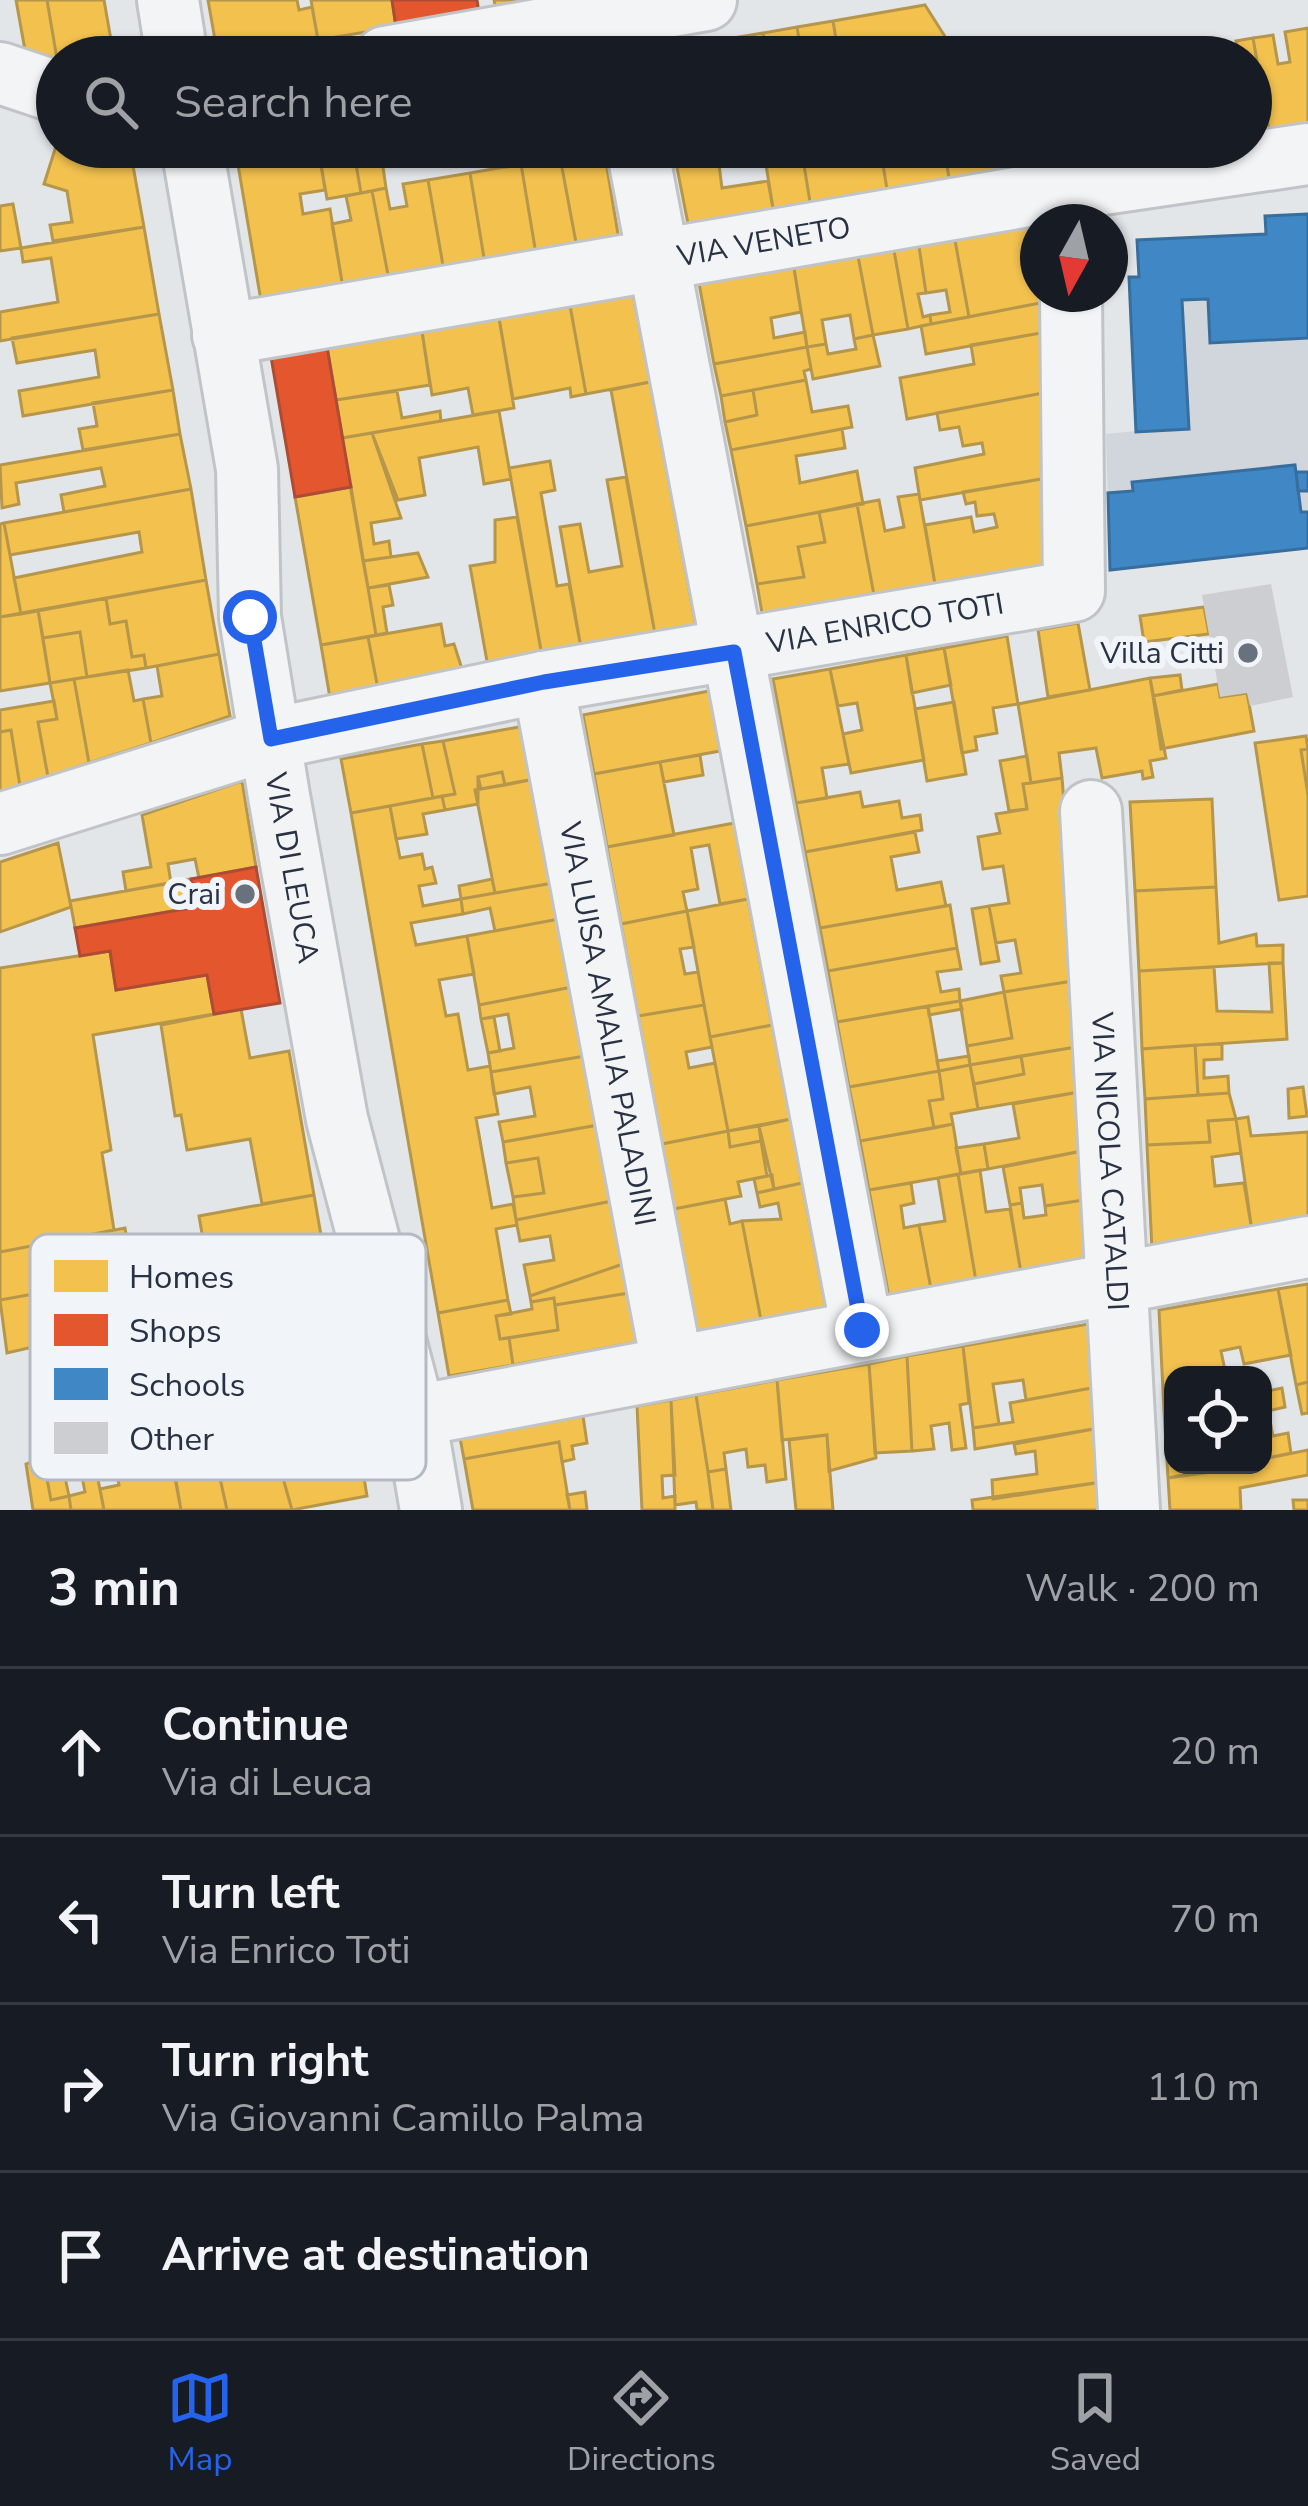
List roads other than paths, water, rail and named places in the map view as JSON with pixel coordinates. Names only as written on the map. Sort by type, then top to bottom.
[{"type":"street","points":[[168,0],[174,36]]},
{"type":"street","points":[[532,36],[616,24],[706,0]]},
{"type":"street","points":[[0,74],[36,85]]},
{"type":"street","name":"VIA VENETO","points":[[1272,159],[1308,154]]},
{"type":"street","name":"VIA DI LEUCA","points":[[195,168],[247,469],[250,617],[337,1118],[367,1234]]},
{"type":"street","points":[[641,168],[862,1330]]},
{"type":"street","name":"VIA VENETO","points":[[223,335],[1068,186],[1203,168]]},
{"type":"street","name":"VIA ENRICO TOTI","points":[[0,824],[271,739],[544,682],[1074,591],[1071,312]]},
{"type":"street","name":"VIA LUISA AMALIA PALADINI","points":[[544,682],[672,1364]]},
{"type":"street","name":"VIA NICOLA CATALDI","points":[[1090,811],[1130,1510]]},
{"type":"street","points":[[426,1414],[1308,1247]]},
{"type":"place","name":"Villa Citti","points":[[1248,653]]},
{"type":"place","name":"Crai","points":[[245,894]]}]
